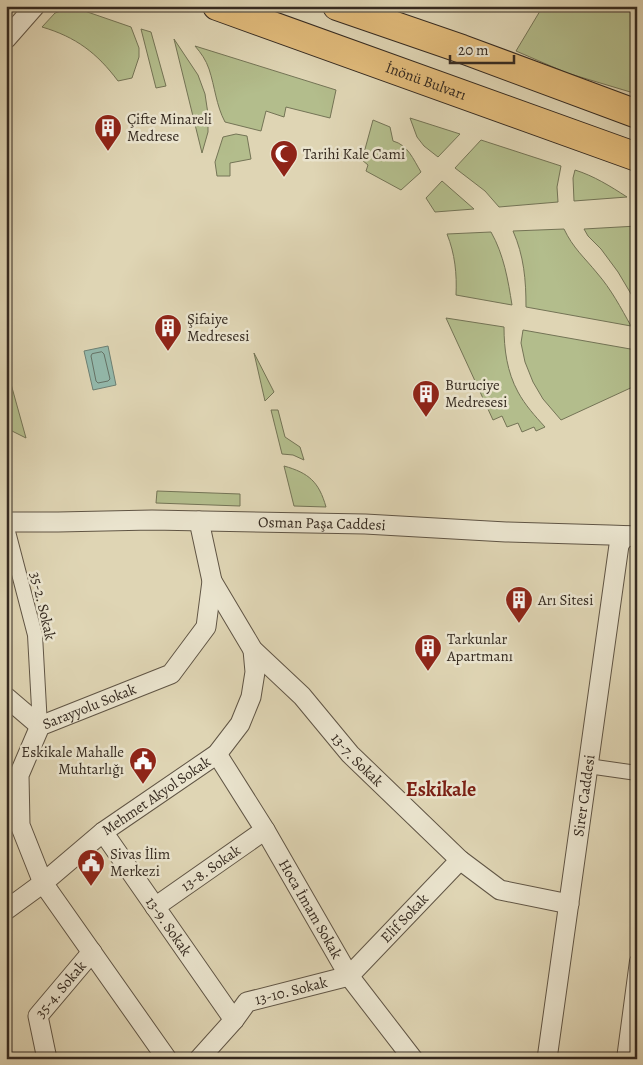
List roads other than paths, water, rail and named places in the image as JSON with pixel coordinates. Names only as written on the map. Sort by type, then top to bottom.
[{"type":"main road","name":"İnönü Bulvarı","points":[[217,6],[637,157]]},
{"type":"main road","points":[[337,6],[462,49],[637,114]]},
{"type":"street","points":[[6,39],[35,6]]},
{"type":"street","name":"Osman Paşa Caddesi","points":[[6,523],[152,520],[365,524],[506,532],[632,536]]},
{"type":"street","name":"Sarayyolu Sokak","points":[[167,1059],[42,883],[20,825],[19,775],[40,726],[171,674],[206,627],[212,581],[199,521]]},
{"type":"street","name":"35-2. Sokak","points":[[6,523],[36,635],[40,726]]},
{"type":"street","name":"Sirer Caddesi","points":[[547,1059],[619,546],[622,540],[632,536]]},
{"type":"street","name":"13-7. Sokak","points":[[212,581],[254,650],[302,696],[350,754],[460,860],[500,890],[569,904]]},
{"type":"street","name":"Mehmet Akyol Sokak","points":[[6,910],[42,883],[102,832],[217,754],[240,724],[251,697],[255,672],[254,650]]},
{"type":"street","points":[[6,697],[40,726]]},
{"type":"street","name":"Hoca İmam Sokak","points":[[217,754],[265,830],[349,976],[413,1059]]},
{"type":"street","points":[[588,766],[637,773]]},
{"type":"street","name":"13-8. Sokak","points":[[154,907],[265,830]]},
{"type":"street","name":"13-9. Sokak","points":[[102,832],[234,1020]]},
{"type":"street","name":"Elif Sokak","points":[[349,976],[460,860]]},
{"type":"street","name":"35-4. Sokak","points":[[47,1059],[38,1016],[92,952]]},
{"type":"street","points":[[624,1059],[637,961]]},
{"type":"street","name":"13-10. Sokak","points":[[199,1059],[234,1020],[247,1002],[349,976]]},
{"type":"water","points":[[108,346],[116,385],[93,390],[84,351]]},
{"type":"place","name":"Çifte Minareli Medrese","points":[[108,152]]},
{"type":"place","name":"Tarihi Kale Cami","points":[[284,178]]},
{"type":"place","name":"Şifaiye Medresesi","points":[[168,352]]},
{"type":"place","name":"Buruciye Medresesi","points":[[426,418]]},
{"type":"place","name":"Arı Sitesi","points":[[519,624]]},
{"type":"place","name":"Tarkunlar Apartmanı","points":[[428,672]]},
{"type":"place","name":"Eskikale Mahalle Muhtarlığı","points":[[143,785]]},
{"type":"place","name":"Sivas İlim Merkezi","points":[[91,887]]},
{"type":"district","name":"Eskikale","points":[[441,789]]}]
